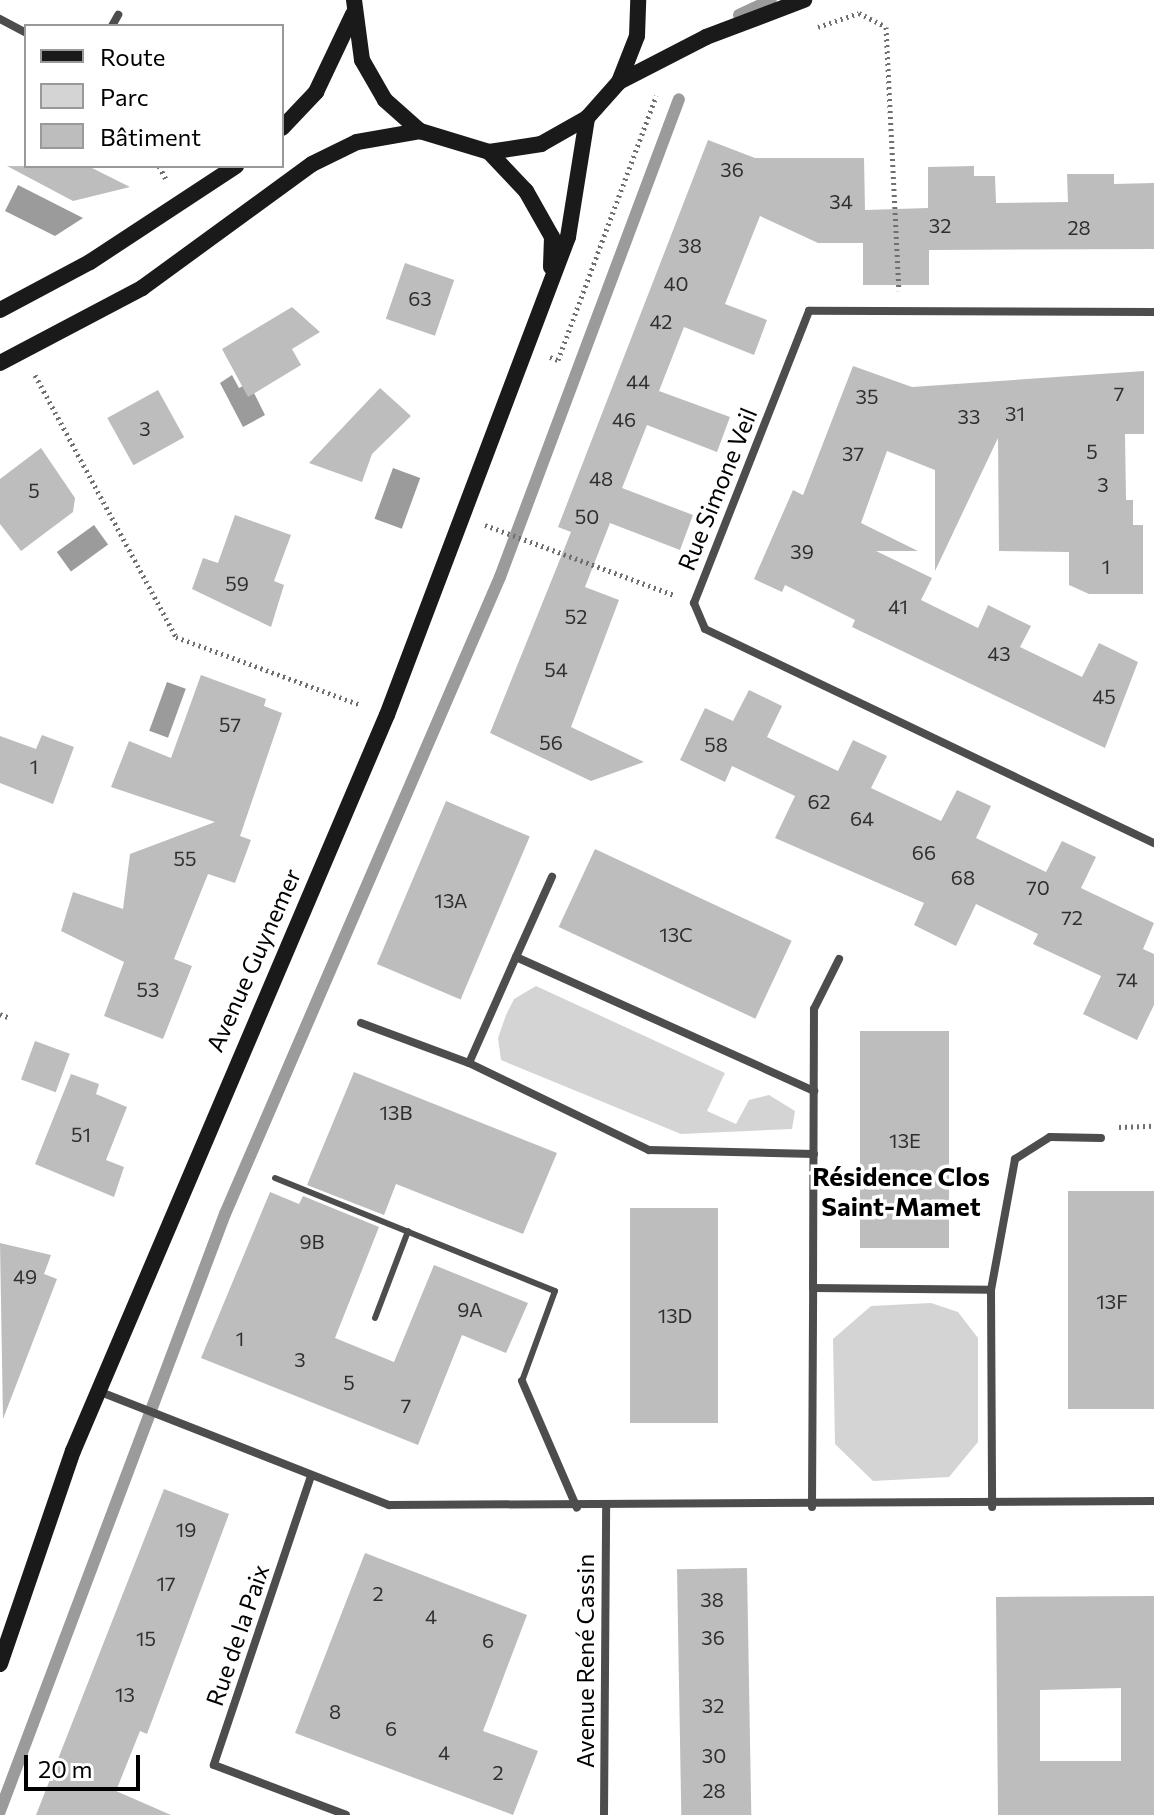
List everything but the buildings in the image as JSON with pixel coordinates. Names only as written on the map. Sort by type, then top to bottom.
[{"type":"street","points":[[0,363],[142,288],[312,164],[357,142],[420,131],[489,152],[541,144],[587,118],[619,82],[637,36],[638,0]]},
{"type":"street","points":[[619,82],[706,37],[804,0]]},
{"type":"street","points":[[284,126],[316,92],[353,7]]},
{"type":"street","points":[[353,7],[362,60],[377,87],[420,131]]},
{"type":"street","points":[[113,24],[118,15]]},
{"type":"street","points":[[0,19],[24,32]]},
{"type":"street","name":"Avenue Guynemer","points":[[0,1664],[98,1391],[387,715],[573,215],[587,118]]},
{"type":"street","name":"Avenue Guynemer","points":[[489,152],[526,191],[552,237],[551,276]]},
{"type":"street","points":[[0,310],[102,255],[233,168]]},
{"type":"street","name":"Rue Simone Veil","points":[[1154,312],[809,311],[694,603],[705,629],[1154,843]]},
{"type":"street","points":[[469,1063],[552,877]]},
{"type":"street","points":[[516,957],[814,1091]]},
{"type":"street","points":[[812,1507],[814,1009],[839,959]]},
{"type":"street","points":[[361,1023],[469,1063],[649,1150],[814,1154]]},
{"type":"street","points":[[992,1507],[991,1290],[1015,1159],[1050,1137],[1101,1138]]},
{"type":"street","points":[[813,1288],[991,1290]]},
{"type":"street","points":[[522,1381],[577,1508]]},
{"type":"street","points":[[98,1391],[389,1505],[992,1507],[1154,1501]]},
{"type":"street","name":"Rue de la Paix","points":[[311,1476],[214,1765],[346,1815]]},
{"type":"street","name":"Avenue René Cassin","points":[[604,1815],[606,1508]]},
{"type":"lane","points":[[275,1178],[555,1291],[522,1381]]},
{"type":"lane","points":[[375,1318],[408,1231]]},
{"type":"path","points":[[803,32],[859,13],[886,27],[900,311]]},
{"type":"path","points":[[525,349],[558,360],[658,91]]},
{"type":"path","points":[[21,350],[176,637],[387,715]]},
{"type":"path","points":[[503,532],[694,603]]},
{"type":"path","points":[[0,1014],[8,1017]]},
{"type":"path","points":[[1101,1138],[1119,1126],[1154,1126]]},
{"type":"green space","points":[[536,986],[725,1073],[707,1111],[736,1124],[749,1100],[769,1095],[795,1111],[792,1129],[681,1134],[501,1060],[498,1038],[506,1015],[514,999]]},
{"type":"green space","points":[[931,1303],[958,1312],[978,1338],[978,1442],[949,1477],[873,1481],[835,1444],[833,1339],[871,1306]]},
{"type":"shaded area","points":[[18,185],[83,218],[55,236],[5,211]]},
{"type":"shaded area","points":[[232,375],[239,388],[249,383],[265,415],[243,427],[220,383]]},
{"type":"shaded area","points":[[393,468],[420,478],[402,529],[375,519]]},
{"type":"shaded area","points":[[94,525],[108,544],[71,571],[57,552]]},
{"type":"shaded area","points":[[167,682],[186,689],[168,738],[149,731]]},
{"type":"waterway","points":[[739,15],[771,0]]},
{"type":"waterway","points":[[0,1811],[225,1214],[500,577],[679,99]]},
{"type":"district","name":"Résidence Clos Saint-Mamet","points":[[901,1191]]}]
